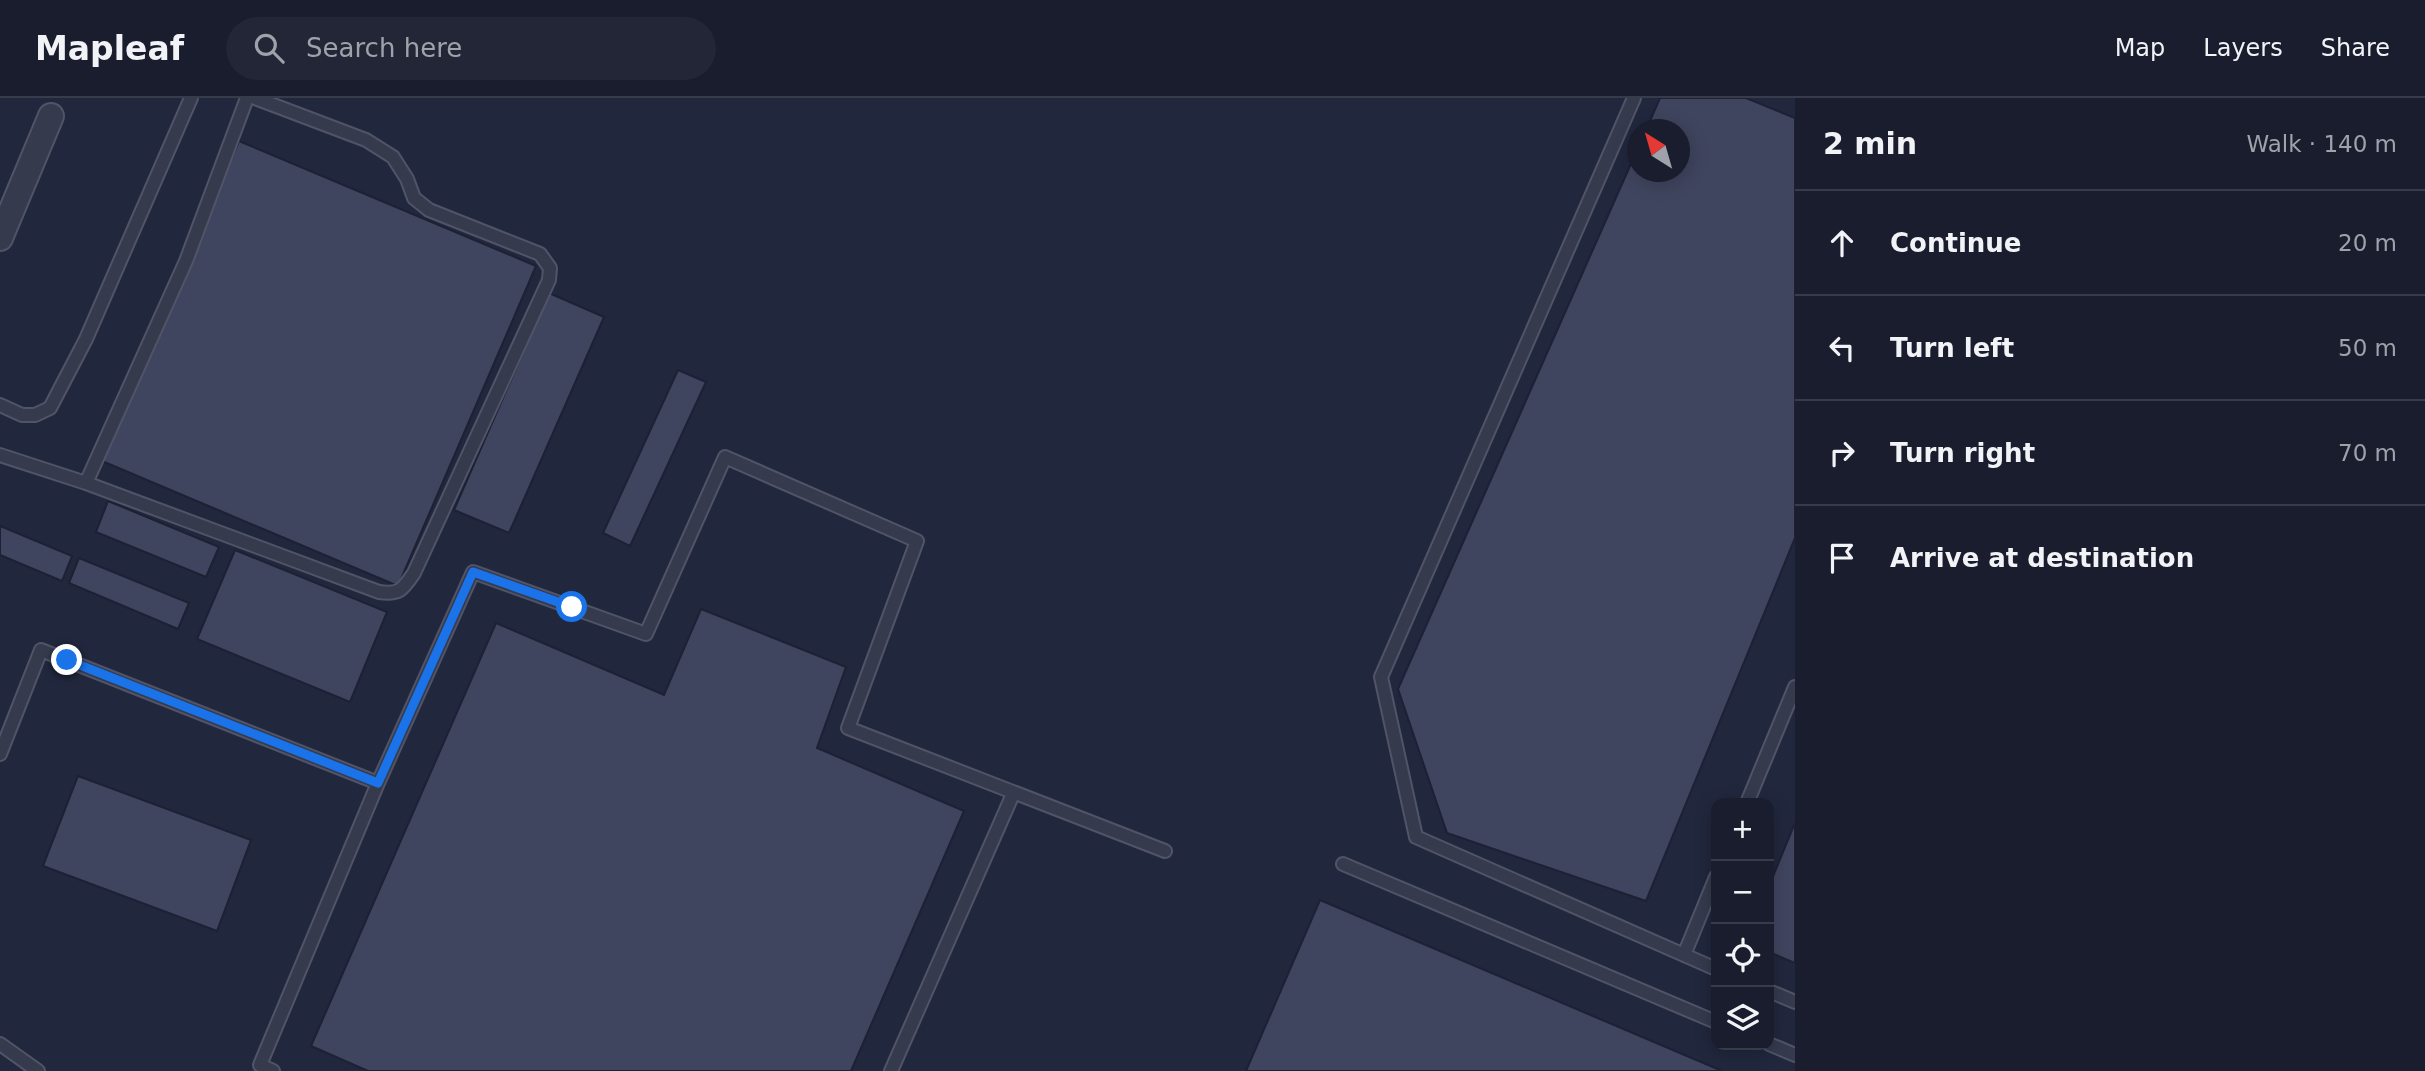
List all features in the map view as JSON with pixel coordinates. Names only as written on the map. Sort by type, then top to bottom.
[{"type":"street","points":[[0,238],[51,116]]},
{"type":"lane","points":[[0,405],[22,415],[35,415],[50,408],[86,339],[191,98]]},
{"type":"lane","points":[[86,483],[186,261],[247,98]]},
{"type":"lane","points":[[0,455],[86,483],[379,592],[392,594],[402,590],[414,573],[549,280],[550,268],[540,254],[429,210],[414,198],[407,179],[393,157],[366,140],[255,98]]},
{"type":"lane","points":[[1634,98],[1381,677],[1416,837],[1711,967]]},
{"type":"lane","points":[[273,1071],[260,1065],[378,783],[473,572],[646,634],[725,457],[917,541],[848,729],[1165,851]]},
{"type":"lane","points":[[0,754],[41,650],[378,783]]},
{"type":"lane","points":[[1749,798],[1795,687]]},
{"type":"lane","points":[[891,1071],[1013,794]]},
{"type":"lane","points":[[1343,864],[1711,1020]]},
{"type":"lane","points":[[1684,955],[1711,889]]},
{"type":"lane","points":[[1774,993],[1795,1002]]},
{"type":"lane","points":[[0,1044],[38,1071]]},
{"type":"lane","points":[[1774,1046],[1795,1055]]},
{"type":"building","points":[[1660,98],[1746,98],[1795,118],[1795,538],[1646,901],[1447,833],[1398,689],[1627,173],[1627,182],[1690,182],[1690,119],[1651,119]]},
{"type":"building","points":[[239,141],[536,266],[398,586],[102,461]]},
{"type":"building","points":[[549,293],[604,317],[509,533],[454,510]]},
{"type":"building","points":[[678,370],[706,382],[630,546],[603,533]]},
{"type":"building","points":[[108,501],[219,547],[206,577],[96,532]]},
{"type":"building","points":[[0,526],[72,556],[62,581],[0,555]]},
{"type":"building","points":[[235,550],[387,612],[350,702],[197,639]]},
{"type":"building","points":[[79,558],[189,603],[178,629],[69,583]]},
{"type":"building","points":[[701,609],[846,667],[817,748],[964,811],[851,1071],[368,1071],[311,1046],[496,623],[664,695]]},
{"type":"building","points":[[78,776],[251,840],[217,931],[43,866]]},
{"type":"building","points":[[1795,823],[1795,963],[1774,954],[1774,874]]},
{"type":"building","points":[[1320,900],[1722,1071],[1246,1071]]},
{"type":"route","points":[[67,660],[378,783],[473,572],[572,607]]}]
